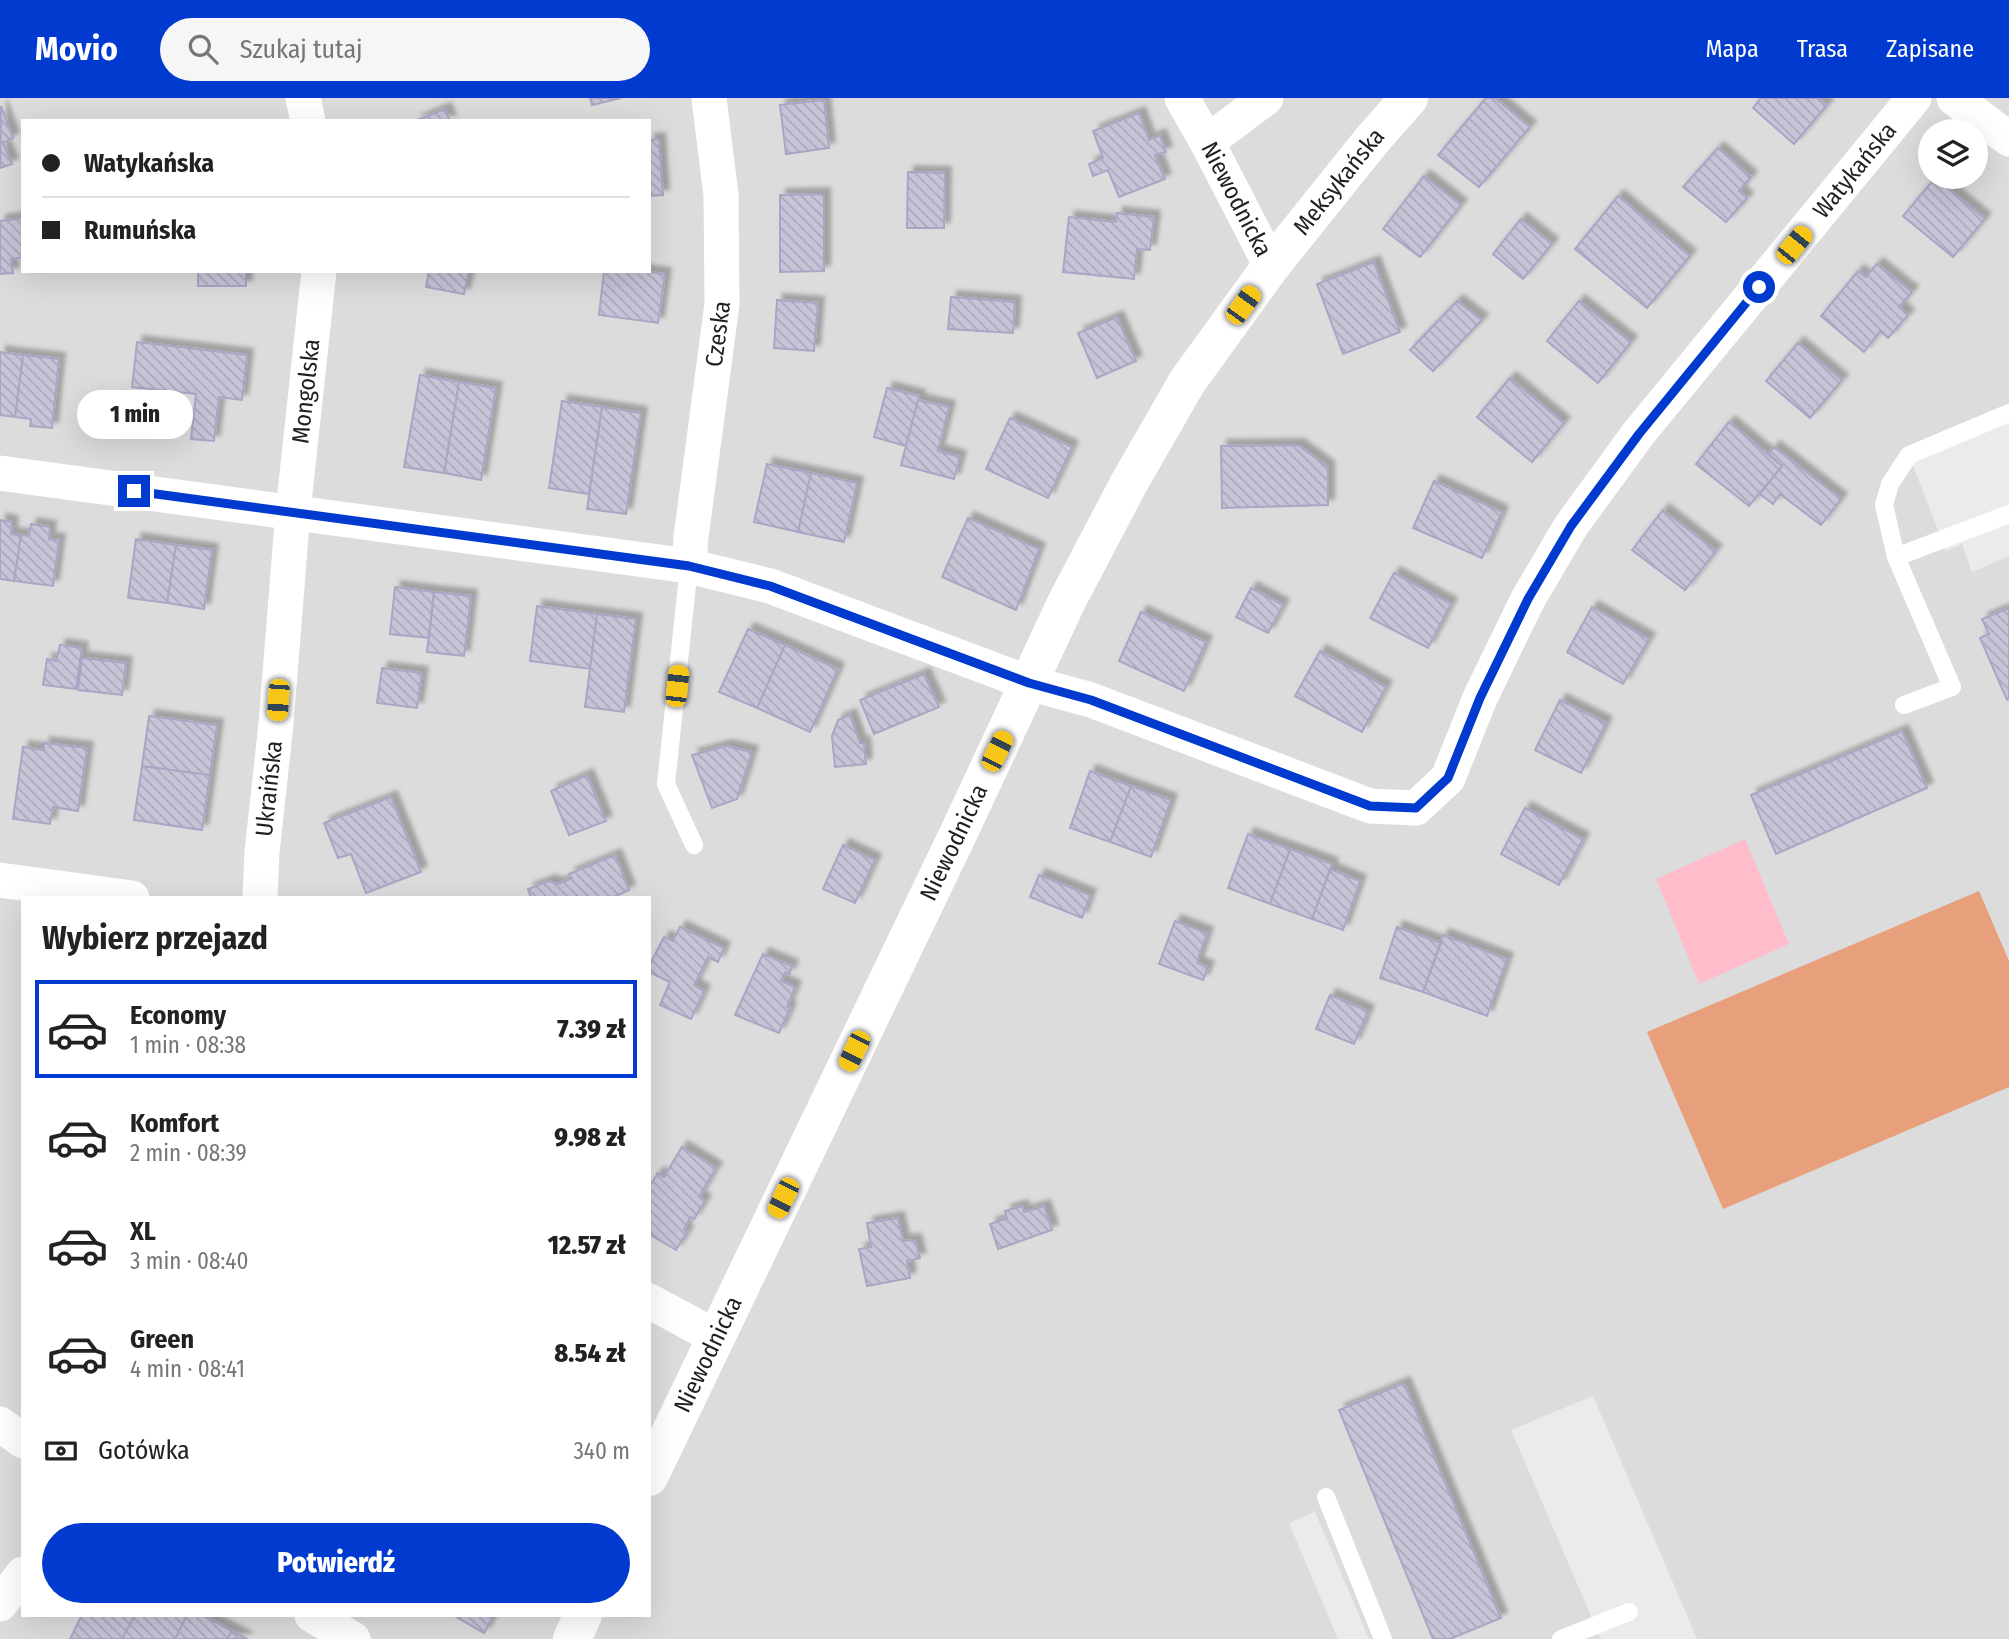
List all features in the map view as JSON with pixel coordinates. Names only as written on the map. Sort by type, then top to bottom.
[{"type":"street","points":[[303,98],[308,119]]},
{"type":"street","name":"Czeska","points":[[689,566],[722,304],[721,195],[709,98]]},
{"type":"street","points":[[1182,98],[1207,142]]},
{"type":"street","name":"Niewodnicka","points":[[651,1473],[1067,601],[1129,483],[1187,382],[1271,266],[1207,142],[1266,98]]},
{"type":"street","name":"Meksykańska","points":[[1271,266],[1372,139],[1409,98]]},
{"type":"street","name":"Watykańska","points":[[0,474],[293,511],[689,566],[770,586],[1029,683],[1091,700],[1370,806],[1416,808],[1448,778],[1480,698],[1528,599],[1571,526],[1639,434],[1914,98]]},
{"type":"street","points":[[1954,98],[2009,139]]},
{"type":"street","name":"Mongolska","points":[[293,511],[319,273]]},
{"type":"street","name":"Ukraińska","points":[[260,896],[293,511]]},
{"type":"street","points":[[0,880],[117,896]]},
{"type":"street","points":[[651,1302],[716,1337]]},
{"type":"street","points":[[0,1424],[21,1440]]},
{"type":"street","points":[[0,1604],[21,1577]]},
{"type":"street","points":[[316,1617],[354,1639]]},
{"type":"street","points":[[572,1639],[582,1617]]},
{"type":"lane","points":[[1904,705],[1952,687],[1896,557],[1884,505],[1890,484],[1909,455],[2009,413]]},
{"type":"lane","points":[[1896,557],[2009,514]]},
{"type":"lane","points":[[689,566],[666,784],[694,845]]},
{"type":"lane","points":[[1326,1497],[1383,1639]]},
{"type":"lane","points":[[1562,1639],[1629,1612]]},
{"type":"shaded area","points":[[0,98],[2009,98],[2009,1639],[0,1639]]},
{"type":"shaded area","points":[[2009,413],[2009,556],[1972,572],[1962,544],[1946,551],[1909,455]]},
{"type":"shaded area","points":[[1745,839],[1789,944],[1699,984],[1656,879]]},
{"type":"shaded area","points":[[1979,891],[2009,961],[2009,1087],[1723,1209],[1647,1032]]},
{"type":"shaded area","points":[[1593,1396],[1697,1639],[1601,1639],[1511,1430]]},
{"type":"shaded area","points":[[1315,1512],[1369,1639],[1338,1639],[1289,1523]]},
{"type":"building","points":[[590,98],[621,98],[592,105]]},
{"type":"building","points":[[1486,98],[1495,98],[1530,127],[1479,187],[1438,155]]},
{"type":"building","points":[[1761,98],[1819,98],[1827,105],[1794,144],[1753,108]]},
{"type":"building","points":[[824,100],[829,148],[786,154],[780,105]]},
{"type":"building","points":[[1,106],[13,138],[3,143],[12,164],[0,168]]},
{"type":"building","points":[[445,109],[449,119],[420,119]]},
{"type":"building","points":[[1139,113],[1149,140],[1160,135],[1166,152],[1155,155],[1165,179],[1119,197],[1108,170],[1093,176],[1089,164],[1103,158],[1093,131]]},
{"type":"building","points":[[659,139],[663,195],[651,196],[651,140]]},
{"type":"building","points":[[1718,148],[1751,177],[1739,191],[1747,198],[1726,222],[1683,187]]},
{"type":"building","points":[[908,172],[945,173],[944,228],[907,228]]},
{"type":"building","points":[[1424,176],[1461,205],[1420,257],[1383,229]]},
{"type":"building","points":[[1926,189],[1948,189],[1985,219],[1953,257],[1903,216]]},
{"type":"building","points":[[824,194],[824,271],[780,272],[780,195]]},
{"type":"building","points":[[1618,196],[1690,256],[1647,308],[1575,249]]},
{"type":"building","points":[[1117,213],[1154,217],[1150,250],[1137,249],[1134,279],[1063,272],[1069,217],[1116,222]]},
{"type":"building","points":[[21,218],[21,257],[11,259],[13,273],[0,274],[0,221]]},
{"type":"building","points":[[1521,219],[1552,244],[1523,279],[1493,254]]},
{"type":"building","points":[[1374,262],[1400,332],[1343,354],[1317,284]]},
{"type":"building","points":[[1877,264],[1912,292],[1899,307],[1908,315],[1888,338],[1880,331],[1864,352],[1821,316],[1858,271],[1866,277]]},
{"type":"building","points":[[198,273],[246,273],[246,286],[198,286]]},
{"type":"building","points":[[429,273],[469,273],[464,294],[426,287]]},
{"type":"building","points":[[604,273],[665,274],[658,323],[599,315]]},
{"type":"building","points":[[951,297],[1015,302],[1013,333],[948,329]]},
{"type":"building","points":[[777,300],[818,303],[814,351],[774,348]]},
{"type":"building","points":[[1457,301],[1482,320],[1433,371],[1410,350]]},
{"type":"building","points":[[1579,301],[1631,342],[1598,383],[1547,341]]},
{"type":"building","points":[[1117,317],[1136,361],[1097,378],[1078,333]]},
{"type":"building","points":[[137,342],[247,355],[242,400],[219,397],[214,441],[191,439],[196,394],[132,387]]},
{"type":"building","points":[[1798,343],[1842,380],[1810,418],[1766,381]]},
{"type":"building","points":[[0,352],[23,355],[15,417],[0,415]]},
{"type":"building","points":[[23,355],[59,359],[52,428],[30,426],[31,419],[15,417]]},
{"type":"building","points":[[420,375],[459,382],[444,473],[404,467]]},
{"type":"building","points":[[1510,378],[1564,423],[1532,462],[1477,417]]},
{"type":"building","points":[[459,382],[496,388],[481,480],[444,473]]},
{"type":"building","points":[[887,388],[919,396],[906,446],[874,437]]},
{"type":"building","points":[[918,400],[949,407],[938,451],[960,457],[954,479],[901,465]]},
{"type":"building","points":[[562,401],[602,407],[589,494],[549,488]]},
{"type":"building","points":[[602,407],[641,413],[626,514],[587,509]]},
{"type":"building","points":[[1010,418],[1072,447],[1048,498],[986,469]]},
{"type":"building","points":[[1729,422],[1782,466],[1749,506],[1696,464]]},
{"type":"building","points":[[1298,445],[1328,467],[1328,505],[1222,508],[1221,446]]},
{"type":"building","points":[[1774,447],[1841,499],[1821,525],[1780,494],[1773,504],[1760,494],[1782,466],[1769,454]]},
{"type":"building","points":[[767,464],[811,473],[798,532],[754,522]]},
{"type":"building","points":[[811,473],[857,483],[844,542],[798,532]]},
{"type":"building","points":[[1434,481],[1502,512],[1482,558],[1413,528]]},
{"type":"building","points":[[1663,510],[1716,551],[1685,590],[1632,550]]},
{"type":"building","points":[[968,518],[1039,549],[1016,610],[942,577]]},
{"type":"building","points":[[0,520],[12,522],[11,534],[21,535],[14,581],[0,579]]},
{"type":"building","points":[[31,524],[50,527],[49,539],[59,540],[53,586],[14,581],[21,535],[29,536]]},
{"type":"building","points":[[136,539],[176,545],[167,603],[128,598]]},
{"type":"building","points":[[176,545],[212,550],[204,609],[167,603]]},
{"type":"building","points":[[1394,573],[1451,604],[1428,648],[1370,618]]},
{"type":"building","points":[[395,587],[434,592],[429,638],[390,634]]},
{"type":"building","points":[[1251,588],[1283,605],[1268,633],[1236,617]]},
{"type":"building","points":[[434,592],[471,596],[464,656],[427,652]]},
{"type":"building","points":[[537,606],[597,614],[590,669],[530,661]]},
{"type":"building","points":[[1592,607],[1649,639],[1623,684],[1567,652]]},
{"type":"building","points":[[2009,608],[2007,700],[1980,638],[1989,634],[1982,619]]},
{"type":"building","points":[[1141,612],[1206,642],[1184,691],[1119,661]]},
{"type":"building","points":[[597,614],[636,619],[624,712],[585,707]]},
{"type":"building","points":[[748,629],[785,645],[757,708],[719,692]]},
{"type":"building","points":[[60,645],[82,648],[76,689],[43,685],[47,659],[56,661]]},
{"type":"building","points":[[785,645],[838,669],[810,732],[757,708]]},
{"type":"building","points":[[1320,651],[1386,687],[1362,732],[1295,696]]},
{"type":"building","points":[[82,658],[126,663],[122,695],[78,690]]},
{"type":"building","points":[[382,668],[422,673],[417,708],[377,703]]},
{"type":"building","points":[[924,674],[939,707],[874,734],[860,700]]},
{"type":"building","points":[[1560,700],[1606,723],[1581,773],[1535,750]]},
{"type":"building","points":[[850,715],[860,743],[864,743],[866,764],[835,767],[832,736],[838,720]]},
{"type":"building","points":[[149,716],[217,725],[210,775],[142,766]]},
{"type":"building","points":[[1902,731],[1927,788],[1776,854],[1751,795]]},
{"type":"building","points":[[44,743],[87,748],[78,811],[53,807],[50,824],[13,819],[23,747],[44,750]]},
{"type":"building","points":[[726,746],[752,752],[737,799],[712,808],[692,755]]},
{"type":"building","points":[[142,766],[210,775],[202,830],[134,820]]},
{"type":"building","points":[[1090,771],[1131,786],[1110,842],[1070,828]]},
{"type":"building","points":[[587,775],[606,821],[569,835],[551,791]]},
{"type":"building","points":[[1131,786],[1171,800],[1151,857],[1110,842]]},
{"type":"building","points":[[391,797],[421,872],[366,893],[351,854],[338,858],[324,823]]},
{"type":"building","points":[[1525,808],[1583,839],[1559,885],[1501,854]]},
{"type":"building","points":[[1248,834],[1290,849],[1270,904],[1228,888]]},
{"type":"building","points":[[843,845],[875,860],[855,903],[823,889]]},
{"type":"building","points":[[1290,849],[1332,864],[1312,919],[1270,904]]},
{"type":"building","points":[[615,855],[629,890],[616,896],[530,896],[528,889],[549,881],[558,884],[572,878],[569,874]]},
{"type":"building","points":[[1330,869],[1360,881],[1343,930],[1312,919]]},
{"type":"building","points":[[1039,875],[1090,895],[1082,918],[1030,897]]},
{"type":"building","points":[[1175,921],[1207,933],[1197,963],[1208,967],[1203,980],[1159,964]]},
{"type":"building","points":[[680,927],[724,948],[718,962],[708,957],[694,985],[704,991],[691,1019],[660,1005],[670,982],[651,973],[651,962],[664,937],[673,941]]},
{"type":"building","points":[[1397,927],[1441,943],[1423,992],[1380,978]]},
{"type":"building","points":[[1443,935],[1507,959],[1487,1016],[1423,992]]},
{"type":"building","points":[[763,954],[792,966],[789,974],[785,972],[781,981],[795,987],[787,1007],[790,1008],[779,1033],[735,1015]]},
{"type":"building","points":[[1330,995],[1368,1011],[1354,1044],[1316,1029]]},
{"type":"building","points":[[682,1147],[716,1168],[699,1197],[705,1201],[694,1219],[691,1217],[684,1229],[687,1232],[676,1250],[651,1235],[651,1184],[658,1173],[664,1177]]},
{"type":"building","points":[[1022,1206],[1024,1212],[1044,1206],[1052,1230],[998,1249],[990,1224],[1007,1218],[1005,1211]]},
{"type":"building","points":[[898,1218],[903,1241],[915,1240],[920,1258],[907,1261],[910,1278],[867,1286],[859,1249],[871,1247],[867,1223]]},
{"type":"building","points":[[1404,1383],[1501,1618],[1450,1639],[1433,1639],[1339,1410]]},
{"type":"building","points":[[81,1617],[134,1617],[122,1639],[70,1639]]},
{"type":"building","points":[[134,1617],[186,1617],[175,1639],[122,1639]]},
{"type":"building","points":[[186,1617],[206,1617],[232,1631],[227,1639],[175,1639]]},
{"type":"building","points":[[456,1617],[493,1617],[484,1633]]},
{"type":"building","points":[[232,1631],[247,1639],[227,1639]]},
{"type":"route","points":[[134,491],[689,566],[770,586],[1029,683],[1091,700],[1370,806],[1416,808],[1448,778],[1480,698],[1528,599],[1571,526],[1639,434],[1759,287]]}]
